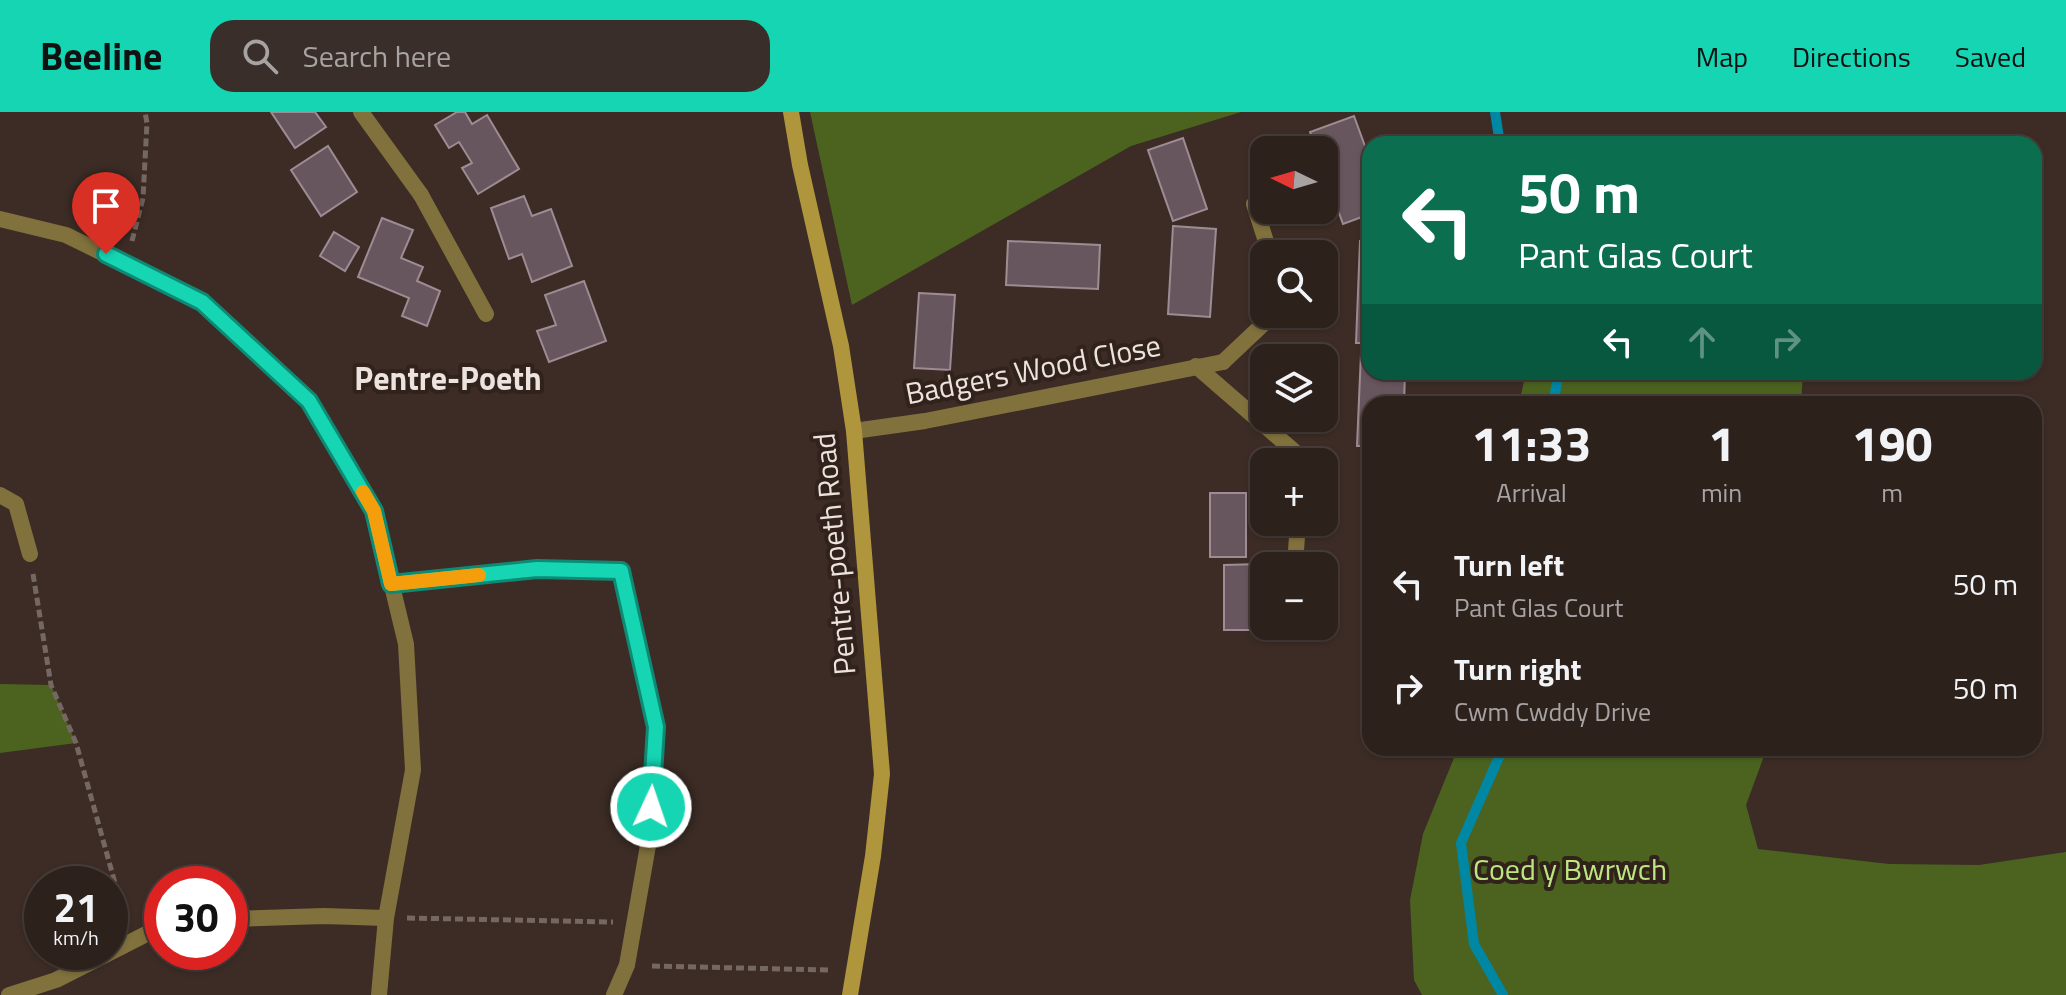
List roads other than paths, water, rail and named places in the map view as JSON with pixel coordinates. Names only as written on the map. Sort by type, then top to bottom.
[{"type":"street","points":[[361,112],[421,195],[486,314]]},
{"type":"street","name":"Pentre-poeth Road","points":[[791,112],[841,346],[854,431],[882,774],[873,856],[850,995]]},
{"type":"street","points":[[0,219],[66,235],[202,302],[309,401],[374,511],[406,644],[413,770],[386,918],[379,995]]},
{"type":"street","name":"Badgers Wood Close","points":[[854,431],[925,421],[1223,362],[1259,328]]},
{"type":"street","points":[[1196,366],[1290,448]]},
{"type":"street","points":[[0,495],[16,504],[30,554]]},
{"type":"street","points":[[391,584],[537,569],[621,571],[656,727],[650,834],[627,965],[614,995]]},
{"type":"street","points":[[248,918],[386,918]]},
{"type":"street","points":[[9,995],[56,987],[144,935]]},
{"type":"waterway","points":[[1495,112],[1499,136]]},
{"type":"waterway","points":[[1554,396],[1558,380]]},
{"type":"waterway","points":[[1499,756],[1461,843],[1474,944],[1503,995]]},
{"type":"district","name":"Pentre-Poeth","points":[[448,379]]},
{"type":"park label","name":"Coed y Bwrwch","points":[[1570,870]]}]
